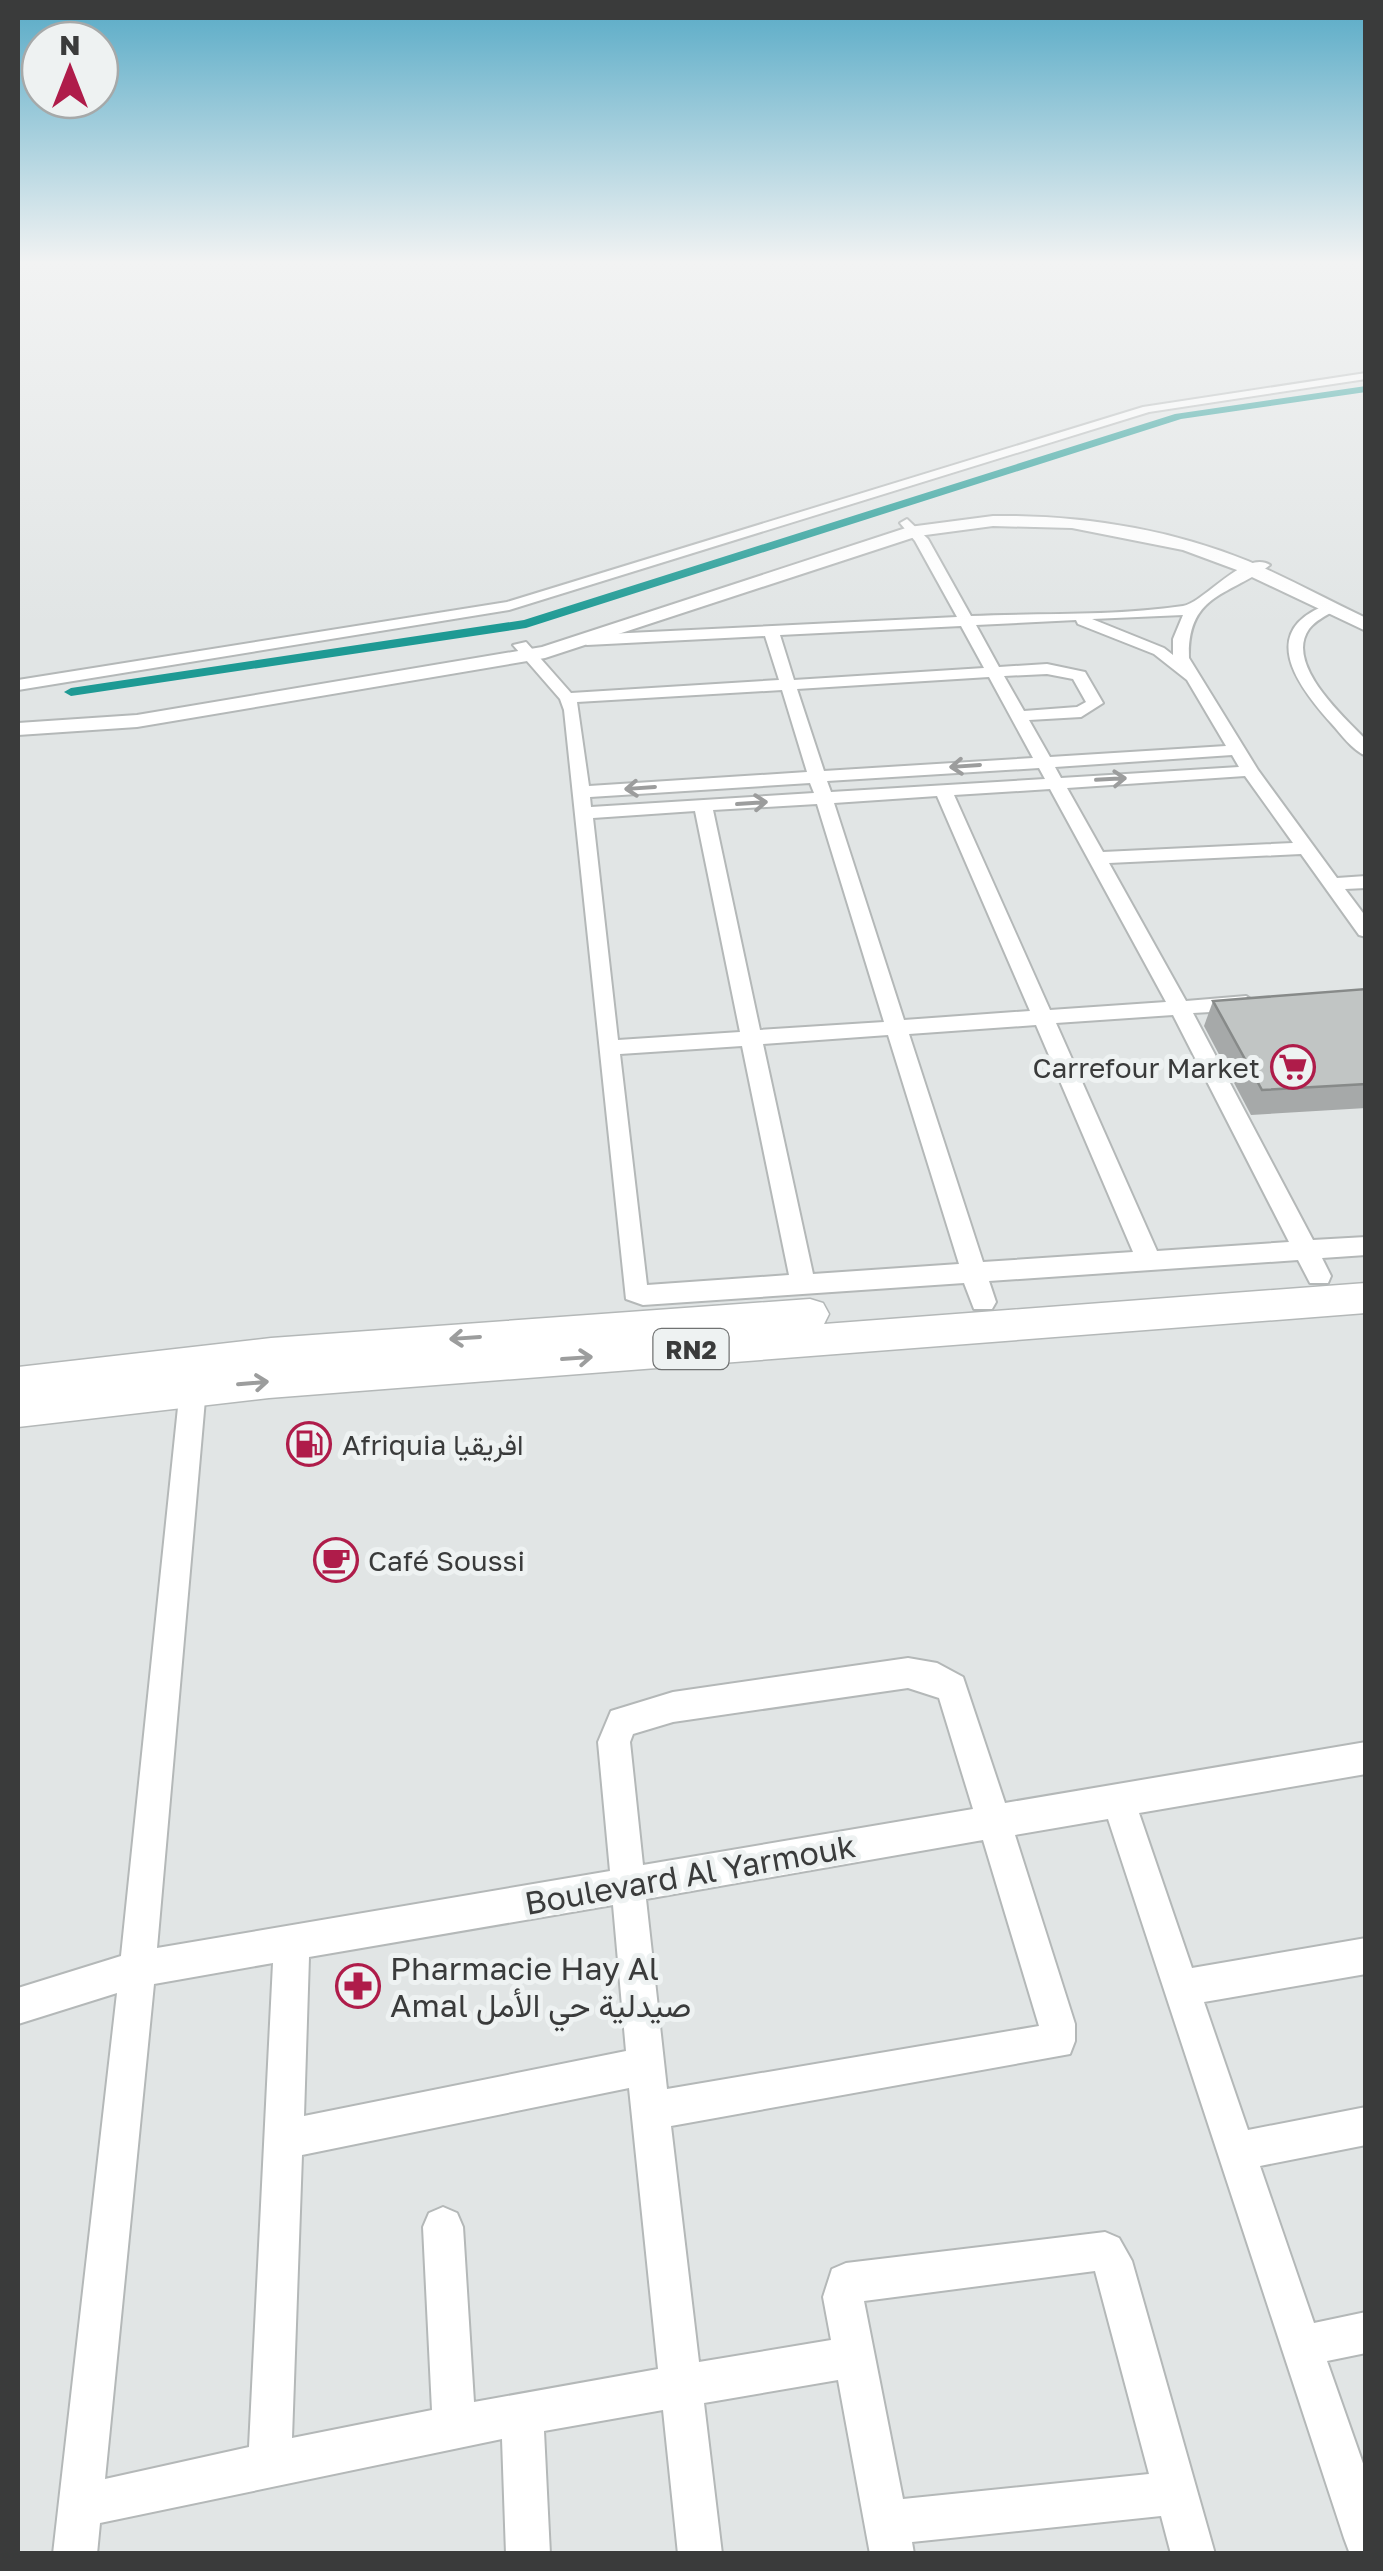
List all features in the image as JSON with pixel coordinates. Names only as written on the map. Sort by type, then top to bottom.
[{"type":"highway","name":"RN2","points":[[18,1382],[310,1350],[978,1287],[1311,1264],[1366,1273]]},
{"type":"highway","name":"RN2","points":[[18,1410],[194,1388],[1366,1298]]},
{"type":"main road","points":[[18,729],[137,721],[526,650],[911,527],[1000,516],[1099,520],[1205,542],[1366,625]]},
{"type":"main road","points":[[18,718],[162,706],[587,640],[911,527]]},
{"type":"main road","points":[[1257,568],[1366,613]]},
{"type":"street","points":[[21,688],[510,606],[1147,409],[1306,385]]},
{"type":"street","points":[[911,527],[969,622],[1057,782],[1311,1264]]},
{"type":"street","points":[[1257,568],[1216,589],[1190,610],[1179,640],[1189,676],[1250,771],[1365,930]]},
{"type":"street","points":[[1329,608],[1301,628],[1293,641],[1293,656],[1300,673],[1366,751]]},
{"type":"street","points":[[587,640],[772,634],[1190,610]]},
{"type":"street","points":[[1073,618],[1158,651],[1189,676]]},
{"type":"street","points":[[772,634],[978,1287]]},
{"type":"street","points":[[526,650],[567,698],[572,710],[636,1292],[642,1295],[803,1285],[978,1287],[1149,1260],[1311,1264],[1366,1246]]},
{"type":"street","points":[[567,698],[997,672],[1071,672],[1084,680],[1095,703],[1081,712],[1020,716]]},
{"type":"street","points":[[584,802],[817,776],[1237,750]]},
{"type":"street","points":[[584,802],[703,806],[1250,771]]},
{"type":"street","points":[[944,790],[1149,1260]]},
{"type":"street","points":[[703,806],[803,1285]]},
{"type":"street","points":[[1097,858],[1306,848]]},
{"type":"street","points":[[1331,884],[1366,882]]},
{"type":"street","points":[[610,1048],[1273,1001]]},
{"type":"street","points":[[75,2554],[138,1970],[179,1506],[194,1388]]},
{"type":"street","points":[[650,2110],[1057,2040],[1057,2024],[952,1688],[937,1678],[908,1673],[673,1707],[622,1722],[614,1742],[650,2110],[700,2554]]},
{"type":"street","name":"Boulevard Al Yarmouk","points":[[18,2006],[138,1970],[1366,1758]]},
{"type":"street","points":[[1118,1800],[1366,2538]]},
{"type":"street","points":[[270,2462],[292,1943]]},
{"type":"street","points":[[1179,1988],[1366,1956]]},
{"type":"street","points":[[285,2139],[646,2066]]},
{"type":"street","points":[[1234,2152],[1366,2126]]},
{"type":"street","points":[[443,2227],[454,2426]]},
{"type":"street","points":[[1176,2493],[890,2538],[843,2297],[846,2283],[1105,2252],[1112,2261],[1176,2493],[1192,2554]]},
{"type":"street","points":[[1300,2346],[1366,2332]]},
{"type":"street","points":[[80,2506],[270,2462],[454,2426],[854,2356]]},
{"type":"street","points":[[522,2413],[528,2554]]},
{"type":"building","name":"Carrefour Market","points":[[1366,989],[1366,1084],[1262,1090],[1213,1001]]},
{"type":"waterway","points":[[71,692],[526,624],[1179,416],[1366,389]]},
{"type":"place","name":"Carrefour Market","points":[[1293,1067]]},
{"type":"place","name":"Afriquia افريقيا","points":[[309,1444]]},
{"type":"place","name":"Café Soussi","points":[[336,1560]]},
{"type":"place","name":"Pharmacie Hay Al Amal صيدلية حي الأمل","points":[[358,1986]]}]
